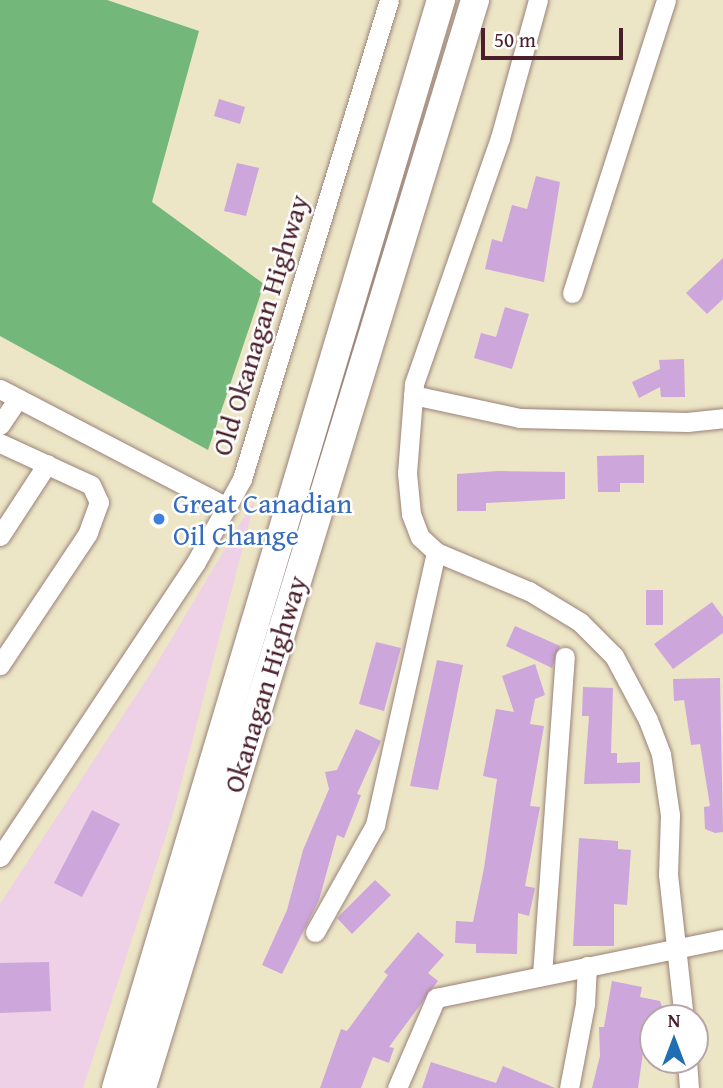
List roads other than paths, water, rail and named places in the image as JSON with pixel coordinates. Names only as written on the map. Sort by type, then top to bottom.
[{"type":"highway","name":"Okanagan Highway","points":[[116,1088],[442,0]]},
{"type":"highway","name":"Okanagan Highway","points":[[142,1088],[475,0]]},
{"type":"street","name":"Old Okanagan Highway","points":[[0,857],[196,562],[242,480],[389,0]]},
{"type":"street","points":[[538,0],[500,138],[413,395],[407,473],[411,514],[421,537],[436,552],[529,591],[580,622],[614,656],[649,720],[661,754],[670,815],[668,874],[682,1004]]},
{"type":"street","points":[[572,293],[667,0]]},
{"type":"street","points":[[0,389],[227,507]]},
{"type":"street","points":[[413,395],[519,418],[687,422],[723,418]]},
{"type":"street","points":[[0,425],[18,398]]},
{"type":"street","points":[[0,443],[91,485],[99,502],[88,533],[0,665]]},
{"type":"street","points":[[0,536],[47,464]]},
{"type":"street","points":[[315,932],[375,825],[436,552]]},
{"type":"street","points":[[542,975],[565,657]]},
{"type":"street","points":[[397,1088],[436,998],[723,939]]},
{"type":"street","points":[[569,1088],[585,1004],[587,966]]},
{"type":"place","name":"Great Canadian Oil Change","points":[[159,519]]}]
